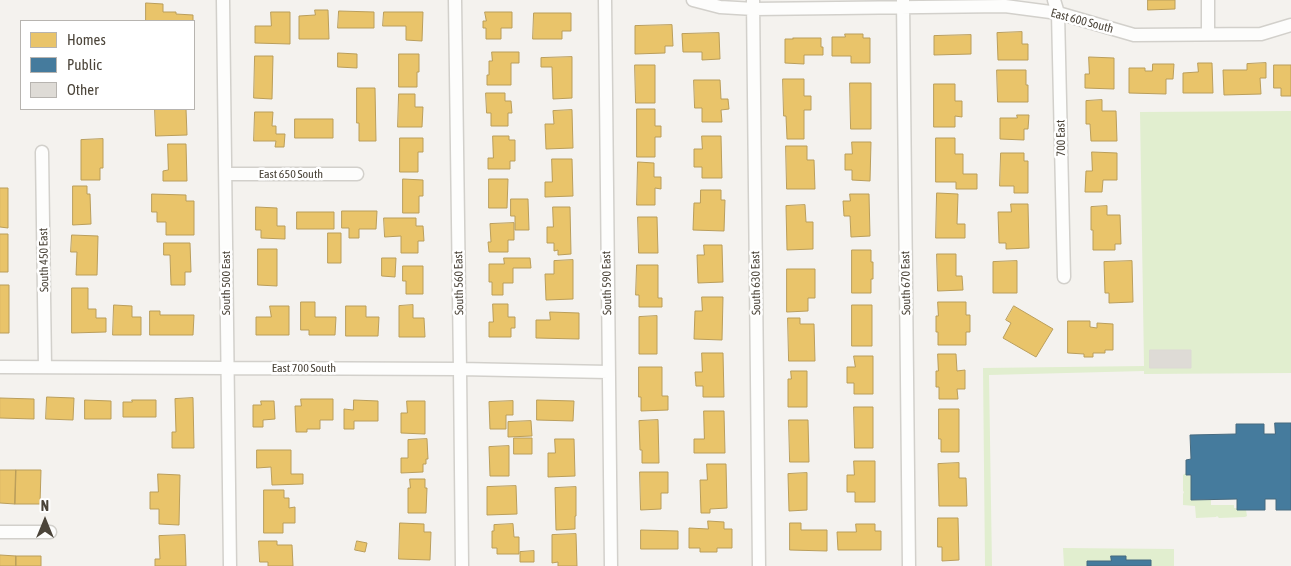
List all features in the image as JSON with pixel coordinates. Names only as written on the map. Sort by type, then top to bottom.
[{"type":"street","name":"South 500 East","points":[[223,0],[230,566]]},
{"type":"street","name":"South 560 East","points":[[455,0],[462,566]]},
{"type":"street","name":"South 590 East","points":[[605,0],[611,566]]},
{"type":"street","name":"East 600 South","points":[[693,0],[720,7],[754,4],[903,3],[1005,6],[1058,13],[1134,35],[1261,34],[1291,25]]},
{"type":"street","name":"700 East","points":[[1054,0],[1058,13],[1064,277]]},
{"type":"street","points":[[1208,0],[1208,34]]},
{"type":"street","name":"South 670 East","points":[[903,3],[909,566]]},
{"type":"street","name":"South 630 East","points":[[754,4],[759,566]]},
{"type":"street","name":"South 450 East","points":[[42,152],[45,367]]},
{"type":"street","name":"East 650 South","points":[[226,174],[357,174]]},
{"type":"street","name":"East 700 South","points":[[0,367],[460,369],[608,372]]},
{"type":"street","points":[[0,532],[50,532]]},
{"type":"green space","points":[[1291,111],[1291,373],[1144,374],[1144,371],[989,375],[992,566],[985,566],[983,368],[1144,366],[1140,112]]},
{"type":"green space","points":[[1186,473],[1188,476],[1191,476],[1191,500],[1211,500],[1211,505],[1234,505],[1234,508],[1237,508],[1237,510],[1246,510],[1247,516],[1196,518],[1195,506],[1183,505],[1183,475]]},
{"type":"green space","points":[[1063,548],[1174,549],[1174,566],[1064,566]]},
{"type":"building: Homes","points":[[1148,0],[1175,0],[1175,9],[1148,10]]},
{"type":"building: Homes","points":[[146,3],[163,4],[163,12],[193,15],[193,20],[146,20]]},
{"type":"building: Homes","points":[[315,10],[328,10],[329,39],[299,39],[299,16],[315,15]]},
{"type":"building: Homes","points":[[339,11],[374,12],[374,28],[338,28]]},
{"type":"building: Homes","points":[[271,12],[290,12],[290,44],[255,43],[255,26],[271,26]]},
{"type":"building: Homes","points":[[384,12],[423,12],[422,41],[406,40],[406,26],[383,26]]},
{"type":"building: Homes","points":[[485,12],[512,12],[512,28],[501,28],[501,39],[486,39],[486,28],[483,28],[483,21],[486,21]]},
{"type":"building: Homes","points":[[534,13],[571,13],[571,31],[562,31],[562,39],[533,39]]},
{"type":"building: Homes","points":[[672,25],[673,46],[665,46],[665,53],[635,54],[635,26]]},
{"type":"building: Homes","points":[[1022,32],[1022,44],[1028,44],[1028,60],[998,60],[997,33]]},
{"type":"building: Homes","points":[[719,33],[720,59],[702,60],[702,52],[683,52],[682,34]]},
{"type":"building: Homes","points":[[845,34],[863,34],[863,38],[870,38],[870,63],[851,63],[851,56],[832,56],[832,37],[845,37]]},
{"type":"building: Homes","points":[[971,35],[971,54],[934,55],[934,36]]},
{"type":"building: Homes","points":[[821,38],[823,55],[804,55],[804,64],[785,63],[785,39]]},
{"type":"building: Homes","points":[[492,52],[519,52],[519,63],[511,63],[511,85],[487,85],[489,61],[492,61]]},
{"type":"building: Homes","points":[[338,53],[357,54],[357,68],[338,67]]},
{"type":"building: Homes","points":[[399,54],[419,54],[417,87],[399,87]]},
{"type":"building: Homes","points":[[255,56],[273,56],[272,99],[254,98]]},
{"type":"building: Homes","points":[[572,57],[572,98],[553,99],[552,67],[541,67],[541,58]]},
{"type":"building: Homes","points":[[1089,57],[1114,58],[1114,89],[1085,88],[1085,74],[1089,74]]},
{"type":"building: Homes","points":[[1198,63],[1212,63],[1213,93],[1183,93],[1183,73],[1198,72]]},
{"type":"building: Homes","points":[[1266,63],[1266,78],[1260,78],[1261,94],[1224,95],[1223,70],[1247,70],[1247,64]]},
{"type":"building: Homes","points":[[1153,64],[1174,64],[1173,79],[1166,79],[1166,94],[1129,93],[1129,68],[1145,68],[1145,71],[1152,71]]},
{"type":"building: Homes","points":[[635,65],[655,65],[655,103],[636,103]]},
{"type":"building: Homes","points":[[1274,65],[1291,65],[1291,96],[1281,96],[1281,88],[1274,88]]},
{"type":"building: Homes","points":[[997,70],[1026,70],[1028,102],[998,102]]},
{"type":"building: Homes","points":[[783,79],[804,79],[804,96],[811,96],[811,110],[804,110],[804,139],[787,139]]},
{"type":"building: Homes","points":[[694,80],[720,80],[721,99],[728,99],[729,109],[721,110],[722,122],[702,122],[702,108],[695,108]]},
{"type":"building: Homes","points":[[850,83],[871,83],[871,129],[851,129]]},
{"type":"building: Homes","points":[[934,84],[955,84],[955,101],[962,101],[962,117],[955,116],[955,127],[934,127]]},
{"type":"building: Homes","points":[[357,88],[375,88],[376,141],[359,141]]},
{"type":"building: Homes","points":[[486,93],[505,93],[505,101],[511,101],[512,113],[508,113],[508,126],[491,126],[491,113],[487,113]]},
{"type":"building: Homes","points":[[399,94],[415,94],[415,107],[423,107],[422,127],[398,127]]},
{"type":"building: Homes","points":[[1102,100],[1102,111],[1116,111],[1117,141],[1091,141],[1090,124],[1086,124],[1086,101]]},
{"type":"building: Homes","points":[[637,109],[655,109],[655,126],[661,126],[661,137],[655,137],[655,157],[637,157]]},
{"type":"building: Homes","points":[[155,110],[186,110],[187,135],[156,136]]},
{"type":"building: Homes","points":[[572,110],[573,148],[546,149],[545,124],[554,124],[553,111]]},
{"type":"building: Homes","points":[[255,112],[273,112],[272,126],[276,126],[276,134],[285,134],[284,147],[275,147],[276,141],[254,141]]},
{"type":"building: Homes","points":[[1017,115],[1029,115],[1028,129],[1024,129],[1024,140],[1000,139],[1000,118],[1017,118]]},
{"type":"building: Homes","points":[[295,119],[333,119],[333,138],[295,138]]},
{"type":"building: Homes","points":[[493,136],[509,136],[509,140],[515,140],[515,161],[510,161],[510,169],[488,169],[488,158],[493,158]]},
{"type":"building: Homes","points":[[702,136],[721,136],[722,178],[702,178],[702,167],[694,167],[694,149],[702,149]]},
{"type":"building: Homes","points":[[400,138],[423,138],[423,152],[418,152],[418,172],[400,172]]},
{"type":"building: Homes","points":[[936,138],[955,138],[955,154],[963,154],[963,174],[977,174],[977,189],[956,189],[956,182],[936,182]]},
{"type":"building: Homes","points":[[103,139],[103,168],[100,168],[100,180],[81,180],[81,140]]},
{"type":"building: Homes","points":[[852,142],[871,142],[870,181],[852,180],[852,170],[845,170],[845,154],[852,154]]},
{"type":"building: Homes","points":[[168,144],[186,144],[187,181],[163,181],[163,171],[168,170]]},
{"type":"building: Homes","points":[[786,146],[807,146],[807,160],[814,160],[815,189],[787,189]]},
{"type":"building: Homes","points":[[1092,152],[1117,153],[1117,180],[1103,180],[1102,192],[1085,192],[1086,171],[1092,171]]},
{"type":"building: Homes","points":[[1001,153],[1024,153],[1024,161],[1028,161],[1028,193],[1014,193],[1014,186],[1000,186]]},
{"type":"building: Homes","points":[[552,159],[572,159],[573,196],[545,197],[545,182],[552,182]]},
{"type":"building: Homes","points":[[638,162],[654,163],[654,177],[661,177],[661,189],[655,188],[655,205],[637,205]]},
{"type":"building: Homes","points":[[403,179],[423,180],[423,196],[419,196],[419,213],[403,213]]},
{"type":"building: Homes","points":[[489,179],[508,179],[507,208],[489,208]]},
{"type":"building: Homes","points":[[73,186],[87,186],[87,194],[90,194],[91,224],[73,225]]},
{"type":"building: Homes","points":[[0,188],[8,188],[8,228],[0,227]]},
{"type":"building: Homes","points":[[701,190],[721,190],[721,200],[725,200],[724,231],[693,230],[694,203],[700,203]]},
{"type":"building: Homes","points":[[937,193],[958,194],[957,224],[965,224],[965,238],[936,238]]},
{"type":"building: Homes","points":[[152,194],[186,195],[186,201],[194,201],[194,235],[166,235],[166,222],[157,222],[157,212],[152,212]]},
{"type":"building: Homes","points":[[850,194],[869,194],[870,236],[851,237],[850,216],[844,216],[843,201],[850,201]]},
{"type":"building: Homes","points":[[511,199],[528,199],[529,230],[515,230],[515,216],[511,216]]},
{"type":"building: Homes","points":[[1011,204],[1028,204],[1029,248],[1006,249],[1006,243],[999,243],[998,212],[1011,212]]},
{"type":"building: Homes","points":[[805,205],[806,222],[813,222],[813,249],[787,250],[786,206]]},
{"type":"building: Homes","points":[[1107,206],[1107,215],[1120,215],[1121,244],[1115,244],[1115,250],[1093,250],[1091,207]]},
{"type":"building: Homes","points":[[256,207],[277,208],[277,226],[285,226],[285,239],[261,238],[261,230],[256,230]]},
{"type":"building: Homes","points":[[553,207],[570,207],[571,254],[558,255],[558,250],[554,251],[554,243],[547,243],[547,227],[553,227]]},
{"type":"building: Homes","points":[[342,211],[377,211],[376,229],[359,229],[359,238],[349,238],[349,228],[342,228]]},
{"type":"building: Homes","points":[[297,212],[334,212],[334,229],[297,229]]},
{"type":"building: Homes","points":[[638,217],[657,217],[658,253],[639,253]]},
{"type":"building: Homes","points":[[384,218],[416,218],[416,226],[423,226],[424,241],[418,241],[418,253],[401,253],[401,236],[385,237]]},
{"type":"building: Homes","points":[[514,223],[514,240],[508,240],[508,252],[489,252],[488,242],[491,242],[490,224]]},
{"type":"building: Homes","points":[[328,233],[341,233],[341,263],[328,263]]},
{"type":"building: Homes","points":[[0,234],[8,234],[8,272],[0,272]]},
{"type":"building: Homes","points":[[72,235],[98,236],[97,275],[76,275],[77,252],[71,252]]},
{"type":"building: Homes","points":[[164,243],[190,243],[191,272],[185,272],[185,285],[171,285],[170,255],[164,255]]},
{"type":"building: Homes","points":[[704,245],[722,245],[723,282],[698,283],[697,255],[704,255]]},
{"type":"building: Homes","points":[[258,249],[277,249],[277,286],[258,285]]},
{"type":"building: Homes","points":[[852,250],[871,250],[873,279],[871,279],[871,293],[852,293]]},
{"type":"building: Homes","points":[[937,254],[956,254],[956,276],[962,276],[963,290],[938,291]]},
{"type":"building: Homes","points":[[382,258],[396,258],[395,277],[382,276]]},
{"type":"building: Homes","points":[[504,258],[530,258],[531,268],[513,268],[513,283],[503,283],[503,295],[492,295],[492,282],[489,282],[489,264],[504,264]]},
{"type":"building: Homes","points":[[573,260],[573,299],[546,300],[545,274],[554,274],[554,261]]},
{"type":"building: Homes","points":[[1017,261],[1017,293],[993,293],[993,262]]},
{"type":"building: Homes","points":[[1132,261],[1133,302],[1109,303],[1109,293],[1105,293],[1104,262]]},
{"type":"building: Homes","points":[[637,265],[658,265],[658,298],[662,298],[662,307],[639,307],[639,295],[636,295]]},
{"type":"building: Homes","points":[[403,266],[423,266],[423,294],[406,294],[406,281],[403,281]]},
{"type":"building: Homes","points":[[787,269],[815,269],[815,298],[808,298],[808,311],[787,312]]},
{"type":"building: Homes","points":[[0,285],[9,285],[9,333],[0,333]]},
{"type":"building: Homes","points":[[72,288],[88,288],[88,309],[96,309],[96,318],[106,318],[106,332],[72,333]]},
{"type":"building: Homes","points":[[702,297],[723,297],[722,340],[694,339],[695,311],[702,311]]},
{"type":"building: Homes","points":[[301,302],[315,302],[315,317],[336,317],[335,335],[309,335],[309,330],[301,330]]},
{"type":"building: Homes","points":[[938,302],[966,302],[966,315],[970,315],[970,332],[966,332],[966,345],[938,345],[936,316],[938,316]]},
{"type":"building: Homes","points":[[493,304],[508,304],[508,317],[515,317],[515,328],[511,328],[511,337],[489,337],[489,322],[493,322]]},
{"type":"building: Homes","points":[[114,305],[132,306],[132,317],[141,317],[141,335],[113,335]]},
{"type":"building: Homes","points":[[413,305],[413,318],[424,318],[425,337],[399,337],[399,306]]},
{"type":"building: Homes","points":[[852,305],[872,305],[872,346],[852,346]]},
{"type":"building: Homes","points":[[270,306],[289,306],[289,335],[256,335],[256,317],[271,317]]},
{"type":"building: Homes","points":[[346,306],[366,306],[366,317],[379,317],[378,336],[346,336]]},
{"type":"building: Homes","points":[[1014,306],[1053,329],[1036,357],[1003,338],[1011,323],[1006,320]]},
{"type":"building: Homes","points":[[150,311],[160,311],[160,315],[194,315],[193,335],[150,335]]},
{"type":"building: Homes","points":[[550,312],[579,313],[579,339],[536,338],[536,320],[550,320]]},
{"type":"building: Homes","points":[[657,316],[657,354],[639,354],[639,317]]},
{"type":"building: Homes","points":[[788,318],[800,318],[800,324],[814,324],[815,361],[789,361]]},
{"type":"building: Homes","points":[[1068,321],[1090,321],[1090,327],[1097,328],[1097,323],[1113,324],[1113,350],[1105,350],[1105,353],[1093,353],[1093,357],[1084,357],[1084,354],[1068,353]]},
{"type":"building: Homes","points":[[702,353],[723,353],[724,397],[703,397],[703,386],[696,386],[695,372],[702,372]]},
{"type":"building: Homes","points":[[938,354],[956,354],[957,371],[965,370],[965,389],[957,389],[958,399],[939,399],[939,387],[936,387]]},
{"type":"building: Homes","points":[[854,356],[873,356],[873,394],[854,394],[854,383],[847,383],[847,367],[855,367]]},
{"type":"building: Homes","points":[[639,367],[662,367],[662,396],[668,396],[668,410],[641,411]]},
{"type":"building: Homes","points":[[791,371],[807,371],[807,407],[788,407],[788,379],[791,379]]},
{"type":"building: Homes","points":[[47,397],[74,398],[73,420],[46,419]]},
{"type":"building: Homes","points":[[0,398],[34,399],[34,419],[0,418]]},
{"type":"building: Homes","points":[[193,398],[194,448],[172,448],[172,432],[176,432],[175,399]]},
{"type":"building: Homes","points":[[301,399],[333,399],[333,420],[320,420],[320,429],[307,429],[307,432],[296,432],[295,406],[301,406]]},
{"type":"building: Homes","points":[[85,400],[111,401],[111,419],[85,419]]},
{"type":"building: Homes","points":[[132,400],[156,400],[156,417],[123,417],[123,402],[132,402]]},
{"type":"building: Homes","points":[[354,400],[378,401],[378,421],[354,421],[354,429],[344,429],[344,409],[353,410]]},
{"type":"building: Homes","points":[[537,400],[574,401],[573,421],[537,420]]},
{"type":"building: Homes","points":[[261,401],[274,401],[275,419],[263,420],[263,427],[253,427],[253,405],[261,405]]},
{"type":"building: Homes","points":[[407,401],[425,401],[425,434],[401,433],[401,413],[407,413]]},
{"type":"building: Homes","points":[[513,401],[513,415],[506,415],[506,429],[490,429],[489,402]]},
{"type":"building: Homes","points":[[854,407],[873,407],[873,448],[855,448]]},
{"type":"building: Homes","points":[[939,409],[959,409],[959,452],[941,452]]},
{"type":"building: Homes","points":[[704,411],[724,411],[725,453],[694,453],[694,439],[704,439]]},
{"type":"building: Homes","points":[[658,420],[659,463],[642,463],[639,421]]},
{"type":"building: Homes","points":[[789,420],[808,420],[809,462],[790,462]]},
{"type":"building: Homes","points":[[531,421],[532,436],[508,437],[508,422]]},
{"type":"building: Homes","points":[[514,438],[532,438],[532,454],[514,454]]},
{"type":"building: Homes","points":[[427,439],[428,459],[426,459],[426,464],[423,464],[423,472],[401,473],[401,458],[408,458],[408,440]]},
{"type":"building: Homes","points":[[555,439],[574,439],[575,476],[548,477],[548,453],[555,453]]},
{"type":"building: Homes","points":[[509,446],[509,476],[490,476],[489,447]]},
{"type":"building: Homes","points":[[257,450],[291,450],[291,474],[303,474],[303,484],[272,485],[271,467],[257,468]]},
{"type":"building: Homes","points":[[854,461],[875,461],[875,502],[855,502],[855,492],[847,492],[847,475],[854,475]]},
{"type":"building: Homes","points":[[959,463],[959,478],[966,478],[967,506],[939,506],[938,464]]},
{"type":"building: Homes","points":[[707,464],[726,464],[727,508],[710,509],[710,513],[701,513],[700,480],[707,480]]},
{"type":"building: Homes","points":[[0,470],[16,470],[15,504],[0,503]]},
{"type":"building: Homes","points":[[16,470],[41,470],[40,504],[15,504]]},
{"type":"building: Homes","points":[[640,472],[668,472],[668,493],[661,493],[661,509],[641,510]]},
{"type":"building: Homes","points":[[807,473],[807,510],[789,511],[788,474]]},
{"type":"building: Homes","points":[[158,474],[180,475],[179,525],[159,524],[159,509],[150,509],[150,492],[158,492]]},
{"type":"building: Homes","points":[[410,479],[425,479],[425,488],[427,488],[426,513],[408,513]]},
{"type":"building: Homes","points":[[516,486],[517,514],[487,515],[487,487]]},
{"type":"building: Homes","points":[[576,487],[575,529],[556,530],[555,488]]},
{"type":"building: Homes","points":[[264,490],[284,490],[284,498],[289,498],[289,508],[295,507],[295,523],[283,523],[283,533],[264,533]]},
{"type":"building: Homes","points":[[938,518],[958,518],[959,560],[942,561],[942,547],[938,547]]},
{"type":"building: Homes","points":[[708,521],[724,522],[724,529],[732,529],[732,548],[717,548],[717,552],[700,552],[700,548],[689,548],[689,528],[708,529]]},
{"type":"building: Homes","points":[[400,523],[424,524],[424,532],[431,532],[430,560],[399,559]]},
{"type":"building: Homes","points":[[790,523],[801,523],[801,530],[827,530],[827,551],[790,550]]},
{"type":"building: Homes","points":[[513,524],[514,537],[519,537],[519,554],[497,554],[497,548],[492,548],[494,525]]},
{"type":"building: Homes","points":[[856,524],[875,524],[875,531],[881,531],[881,550],[838,550],[837,532],[856,532]]},
{"type":"building: Homes","points":[[641,530],[678,531],[678,549],[641,549]]},
{"type":"building: Homes","points":[[576,534],[577,566],[558,566],[558,562],[552,563],[552,535]]},
{"type":"building: Homes","points":[[185,535],[186,566],[155,566],[155,559],[160,559],[159,536]]},
{"type":"building: Homes","points":[[259,541],[277,541],[277,545],[292,545],[293,566],[268,566],[268,562],[260,562]]},
{"type":"building: Homes","points":[[357,541],[367,543],[365,552],[355,550]]},
{"type":"building: Homes","points":[[534,551],[534,562],[520,562],[520,552]]},
{"type":"building: Homes","points":[[0,555],[16,556],[16,566],[0,566]]},
{"type":"building: Homes","points":[[16,556],[41,556],[41,566],[16,566]]},
{"type":"building: Public","points":[[1275,423],[1291,423],[1291,510],[1276,510],[1276,499],[1265,499],[1265,510],[1237,510],[1237,499],[1191,500],[1191,475],[1186,475],[1186,460],[1191,459],[1190,435],[1236,434],[1236,424],[1264,424],[1264,434],[1275,434]]},
{"type":"building: Public","points":[[1111,556],[1126,556],[1126,560],[1151,560],[1151,566],[1087,566],[1087,561],[1111,561]]},
{"type":"building: Other","points":[[1150,350],[1191,350],[1191,368],[1150,368]]}]
